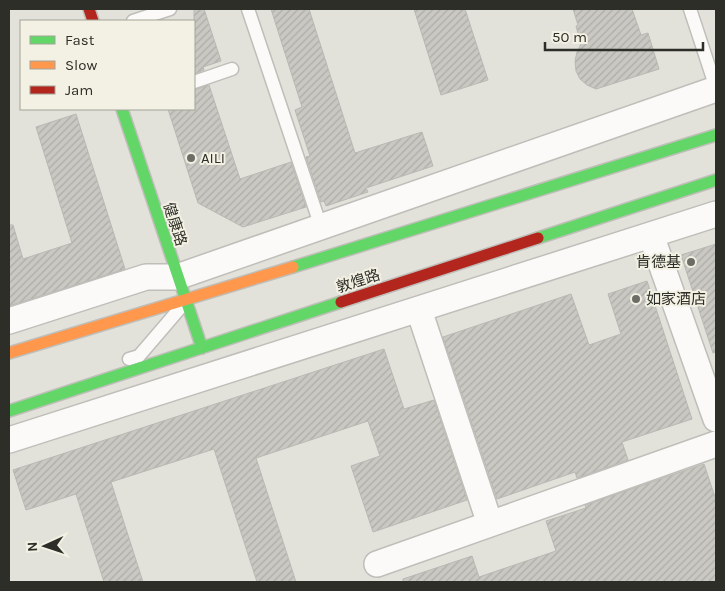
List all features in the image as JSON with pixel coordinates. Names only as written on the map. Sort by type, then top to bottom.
[{"type":"main road","name":"健康路","points":[[122,110],[176,277],[187,300],[202,348]]},
{"type":"main road","points":[[9,353],[187,300],[716,136]]},
{"type":"main road","name":"敦煌路","points":[[9,411],[716,180]]},
{"type":"street","points":[[9,320],[146,277],[176,277],[716,89]]},
{"type":"street","points":[[9,440],[716,214]]},
{"type":"street","points":[[651,235],[716,419]]},
{"type":"street","points":[[419,310],[490,524]]},
{"type":"street","points":[[377,564],[716,444]]},
{"type":"lane","points":[[136,20],[170,9]]},
{"type":"lane","points":[[248,9],[321,227]]},
{"type":"lane","points":[[690,9],[716,89]]},
{"type":"lane","points":[[195,82],[232,69]]},
{"type":"lane","points":[[642,204],[651,235]]},
{"type":"lane","points":[[9,398],[139,356],[187,300]]},
{"type":"building","points":[[194,9],[204,9],[221,61],[203,67],[204,70],[195,74],[195,20]]},
{"type":"building","points":[[271,9],[309,9],[355,153],[422,132],[433,166],[366,188],[368,192],[326,206],[324,201],[321,202],[306,157],[310,156],[295,110],[302,107]]},
{"type":"building","points":[[414,9],[465,9],[488,80],[441,95]]},
{"type":"building","points":[[573,9],[632,9],[641,35],[648,33],[659,69],[596,89],[587,85],[580,79],[576,71],[575,61],[581,44]]},
{"type":"building","points":[[209,85],[240,179],[291,162],[306,207],[243,227],[198,203],[168,110],[195,110],[195,90]]},
{"type":"building","points":[[76,114],[125,269],[9,306],[9,225],[13,225],[23,259],[72,243],[36,127]]},
{"type":"building","points":[[716,244],[716,352],[713,353],[681,255]]},
{"type":"building","points":[[647,281],[692,419],[622,442],[628,460],[577,478],[575,472],[497,499],[443,337],[571,294],[589,345],[621,334],[608,294]]},
{"type":"building","points":[[384,349],[404,409],[434,400],[467,500],[373,532],[351,466],[380,456],[368,421],[256,458],[296,582],[257,582],[214,449],[111,482],[143,582],[104,582],[76,494],[26,510],[13,470]]},
{"type":"building","points":[[704,464],[716,500],[716,582],[403,582],[403,579],[472,556],[479,577],[556,551],[546,521],[586,508],[585,505]]},
{"type":"traffic: fast","points":[[122,110],[202,348]]},
{"type":"traffic: fast","points":[[293,267],[716,135]]},
{"type":"traffic: fast","points":[[538,238],[716,180]]},
{"type":"traffic: fast","points":[[9,411],[341,302]]},
{"type":"traffic: slow","points":[[9,353],[293,267]]},
{"type":"traffic: jam","points":[[89,9],[93,20]]},
{"type":"traffic: jam","points":[[341,302],[538,238]]},
{"type":"place","name":"AILI","points":[[191,158]]},
{"type":"place","name":"肯德基","points":[[691,262]]},
{"type":"place","name":"如家酒店","points":[[636,299]]}]
